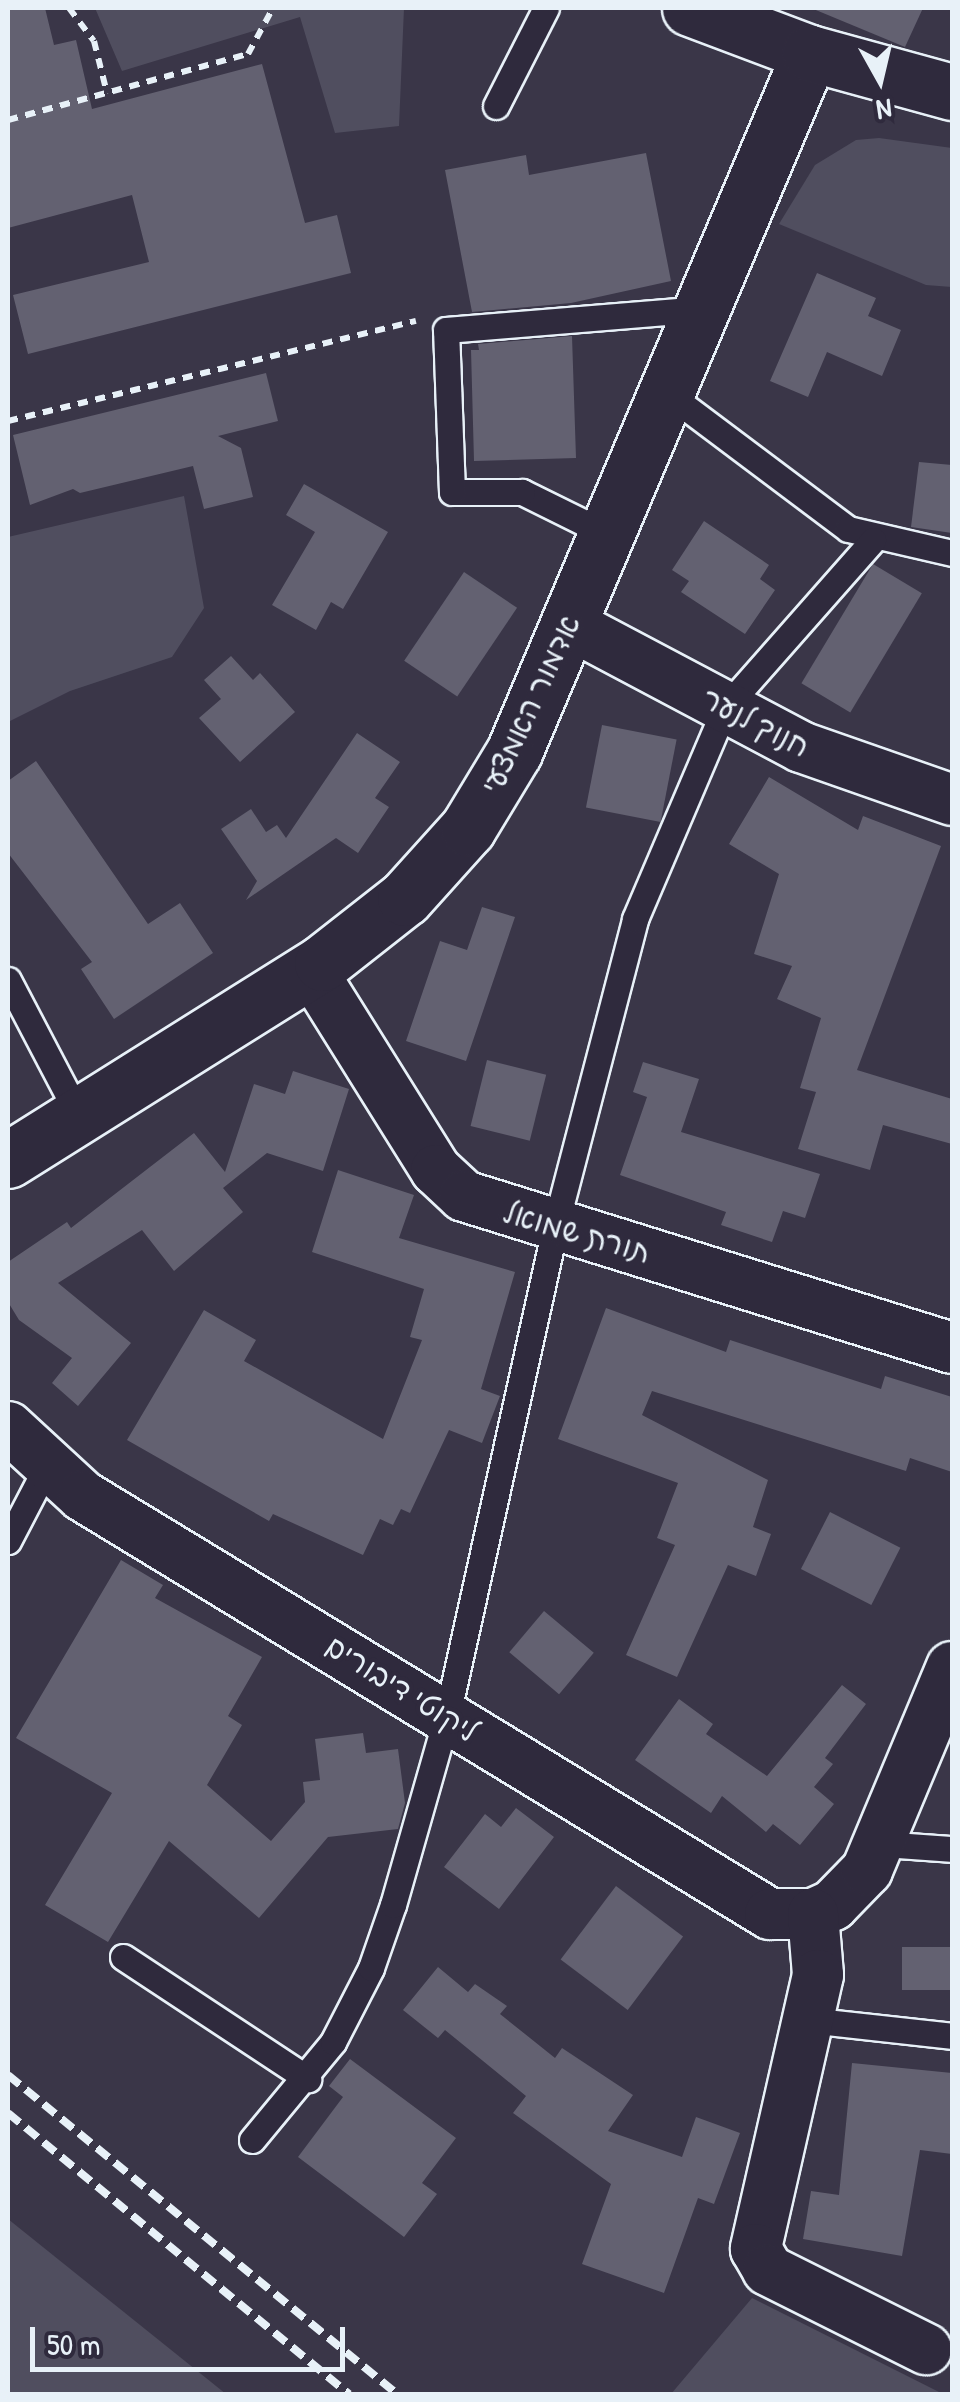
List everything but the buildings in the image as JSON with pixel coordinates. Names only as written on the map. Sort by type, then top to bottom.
[{"type":"main road","points":[[690,8],[760,21],[810,53],[952,92]]},
{"type":"main road","name":"אדמור האמצעי","points":[[8,1160],[310,970],[405,898],[468,828],[514,752],[810,53]]},
{"type":"street","name":"חנוך לנער","points":[[569,624],[725,708],[832,759],[952,800]]},
{"type":"street","name":"תורת שמואל","points":[[310,970],[442,1178],[479,1204],[556,1224],[952,1348]]},
{"type":"street","name":"ליקוטי דיבורים","points":[[8,1427],[46,1468],[746,1906],[780,1916],[813,1914]]},
{"type":"street","points":[[926,2350],[768,2270],[756,2248],[808,2020],[820,1949],[813,1914],[850,1890],[882,1844],[952,1666]]},
{"type":"lane","points":[[496,106],[546,8]]},
{"type":"lane","points":[[607,534],[522,492],[452,492],[446,330],[702,308]]},
{"type":"lane","points":[[667,392],[848,529],[873,540],[952,554]]},
{"type":"lane","points":[[252,2140],[308,2079],[371,1968],[446,1716],[556,1224],[635,919],[725,708],[873,540]]},
{"type":"lane","points":[[8,980],[79,1116]]},
{"type":"lane","points":[[8,1541],[46,1468]]},
{"type":"lane","points":[[882,1844],[952,1850]]},
{"type":"lane","points":[[124,1957],[308,2079]]},
{"type":"lane","points":[[808,2020],[952,2036]]},
{"type":"path","points":[[69,8],[94,40],[107,93]]},
{"type":"path","points":[[8,120],[248,54],[272,8]]},
{"type":"path","points":[[8,421],[419,320],[446,330]]},
{"type":"shaded area","points":[[95,8],[404,8],[399,126],[335,133],[300,17],[122,71]]},
{"type":"shaded area","points":[[879,138],[952,148],[952,287],[926,285],[779,224],[815,165],[856,140]]},
{"type":"shaded area","points":[[184,496],[204,608],[172,657],[70,691],[8,722],[8,537]]},
{"type":"shaded area","points":[[8,2219],[226,2394],[8,2394]]},
{"type":"shaded area","points":[[752,2298],[943,2394],[671,2394]]},
{"type":"railway","points":[[8,2075],[397,2394]]},
{"type":"railway","points":[[8,2113],[349,2394]]}]
